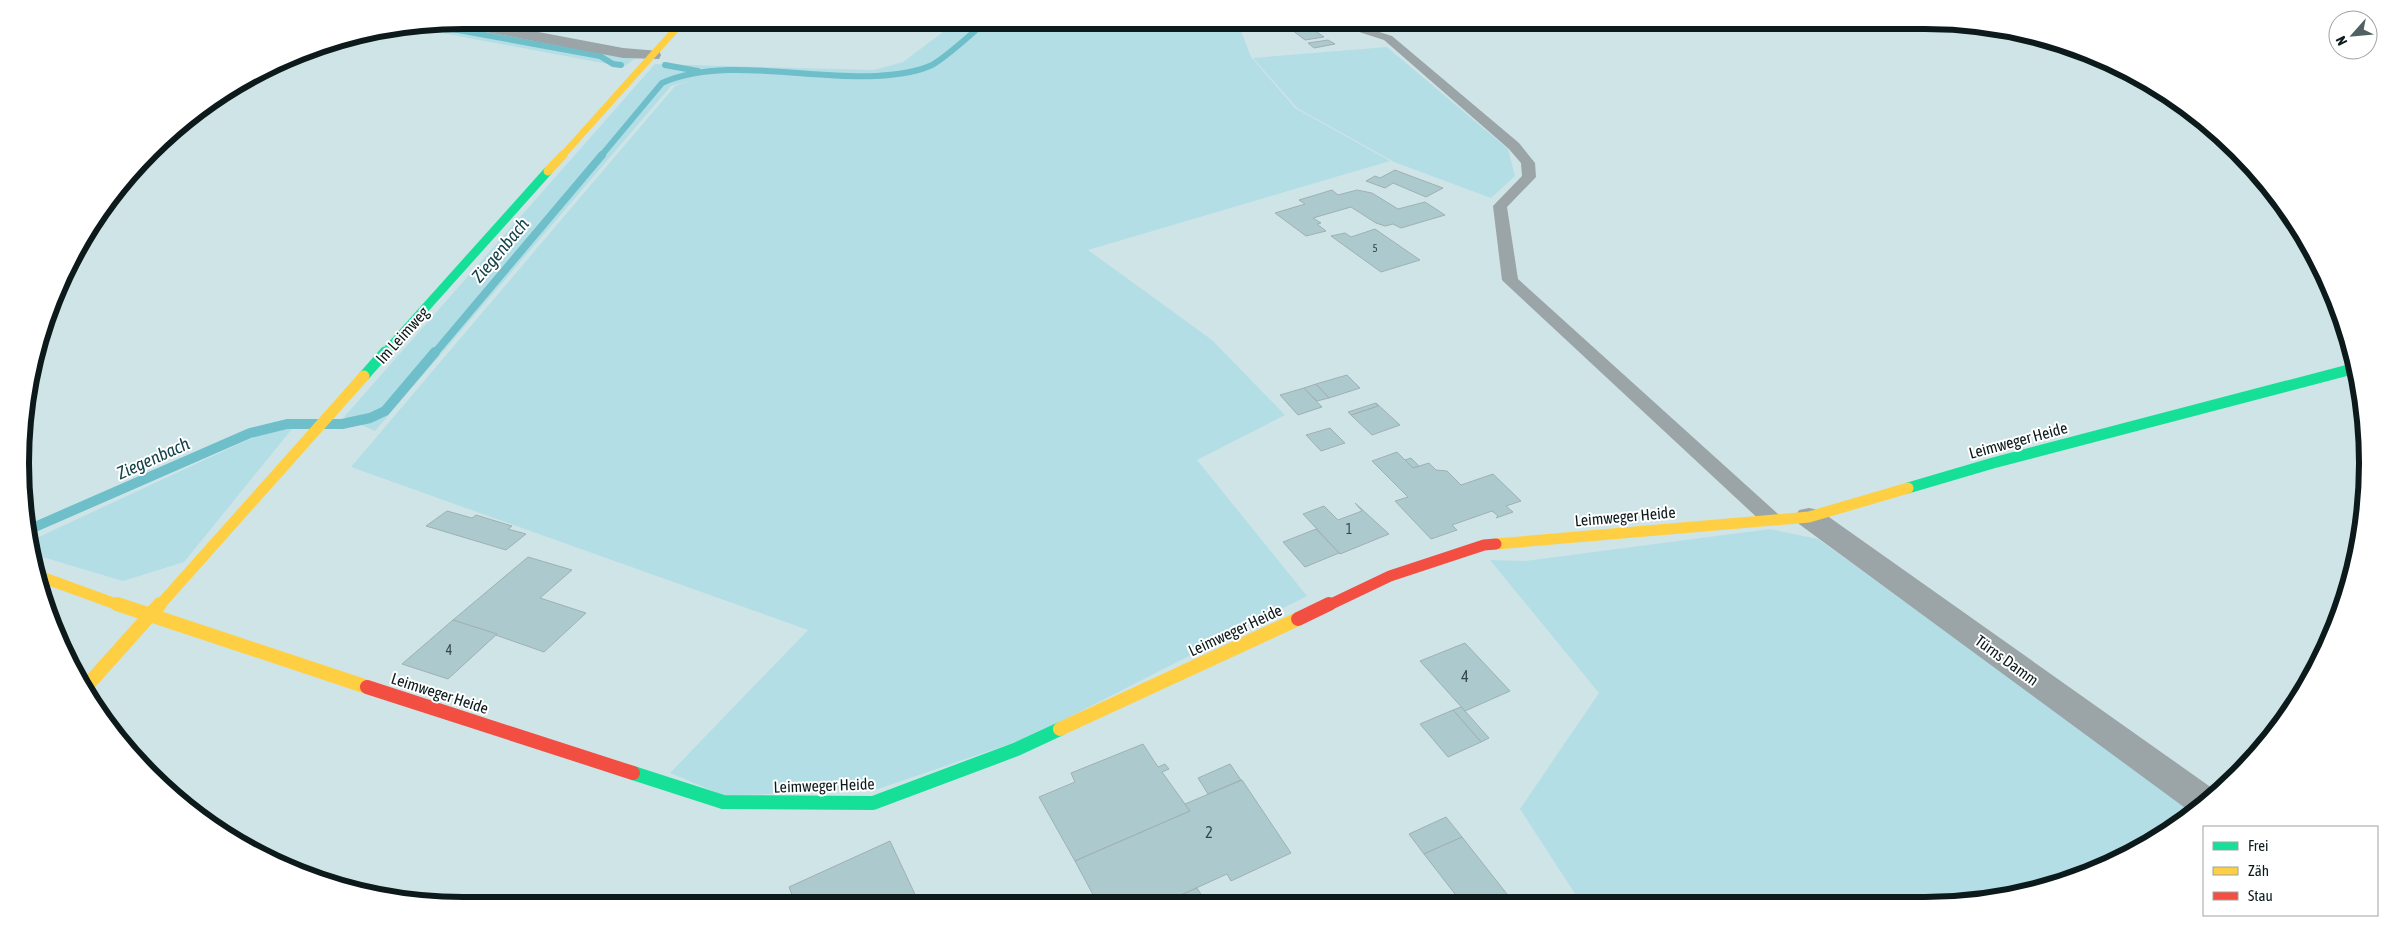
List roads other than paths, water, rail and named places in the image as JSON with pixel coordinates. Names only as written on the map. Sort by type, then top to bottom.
[{"type":"street","points":[[497,29],[623,53],[653,55]]},
{"type":"street","name":"Im Leimweg","points":[[89,683],[676,29]]},
{"type":"street","name":"Leimweger Heide","points":[[150,616],[723,802],[873,803],[1017,749],[1390,576],[1484,545],[1809,517],[1993,463],[2349,370]]},
{"type":"street","name":"Türns Damm","points":[[1809,517],[2200,799]]},
{"type":"street","points":[[45,578],[150,616]]},
{"type":"lane","points":[[1360,29],[1388,38],[1514,146],[1528,164],[1529,177],[1500,206],[1510,280],[1771,519]]},
{"type":"waterway","points":[[454,29],[600,56],[613,64],[621,65]]},
{"type":"waterway","name":"Ziegenbach","points":[[601,156],[662,83],[686,75],[712,71],[767,71],[850,76],[904,73],[932,65],[977,29]]},
{"type":"waterway","points":[[665,65],[698,71]]},
{"type":"waterway","name":"Ziegenbach","points":[[434,354],[602,155]]},
{"type":"waterway","name":"Ziegenbach","points":[[33,528],[250,433],[287,424],[342,424],[370,418],[385,411],[435,352]]}]
